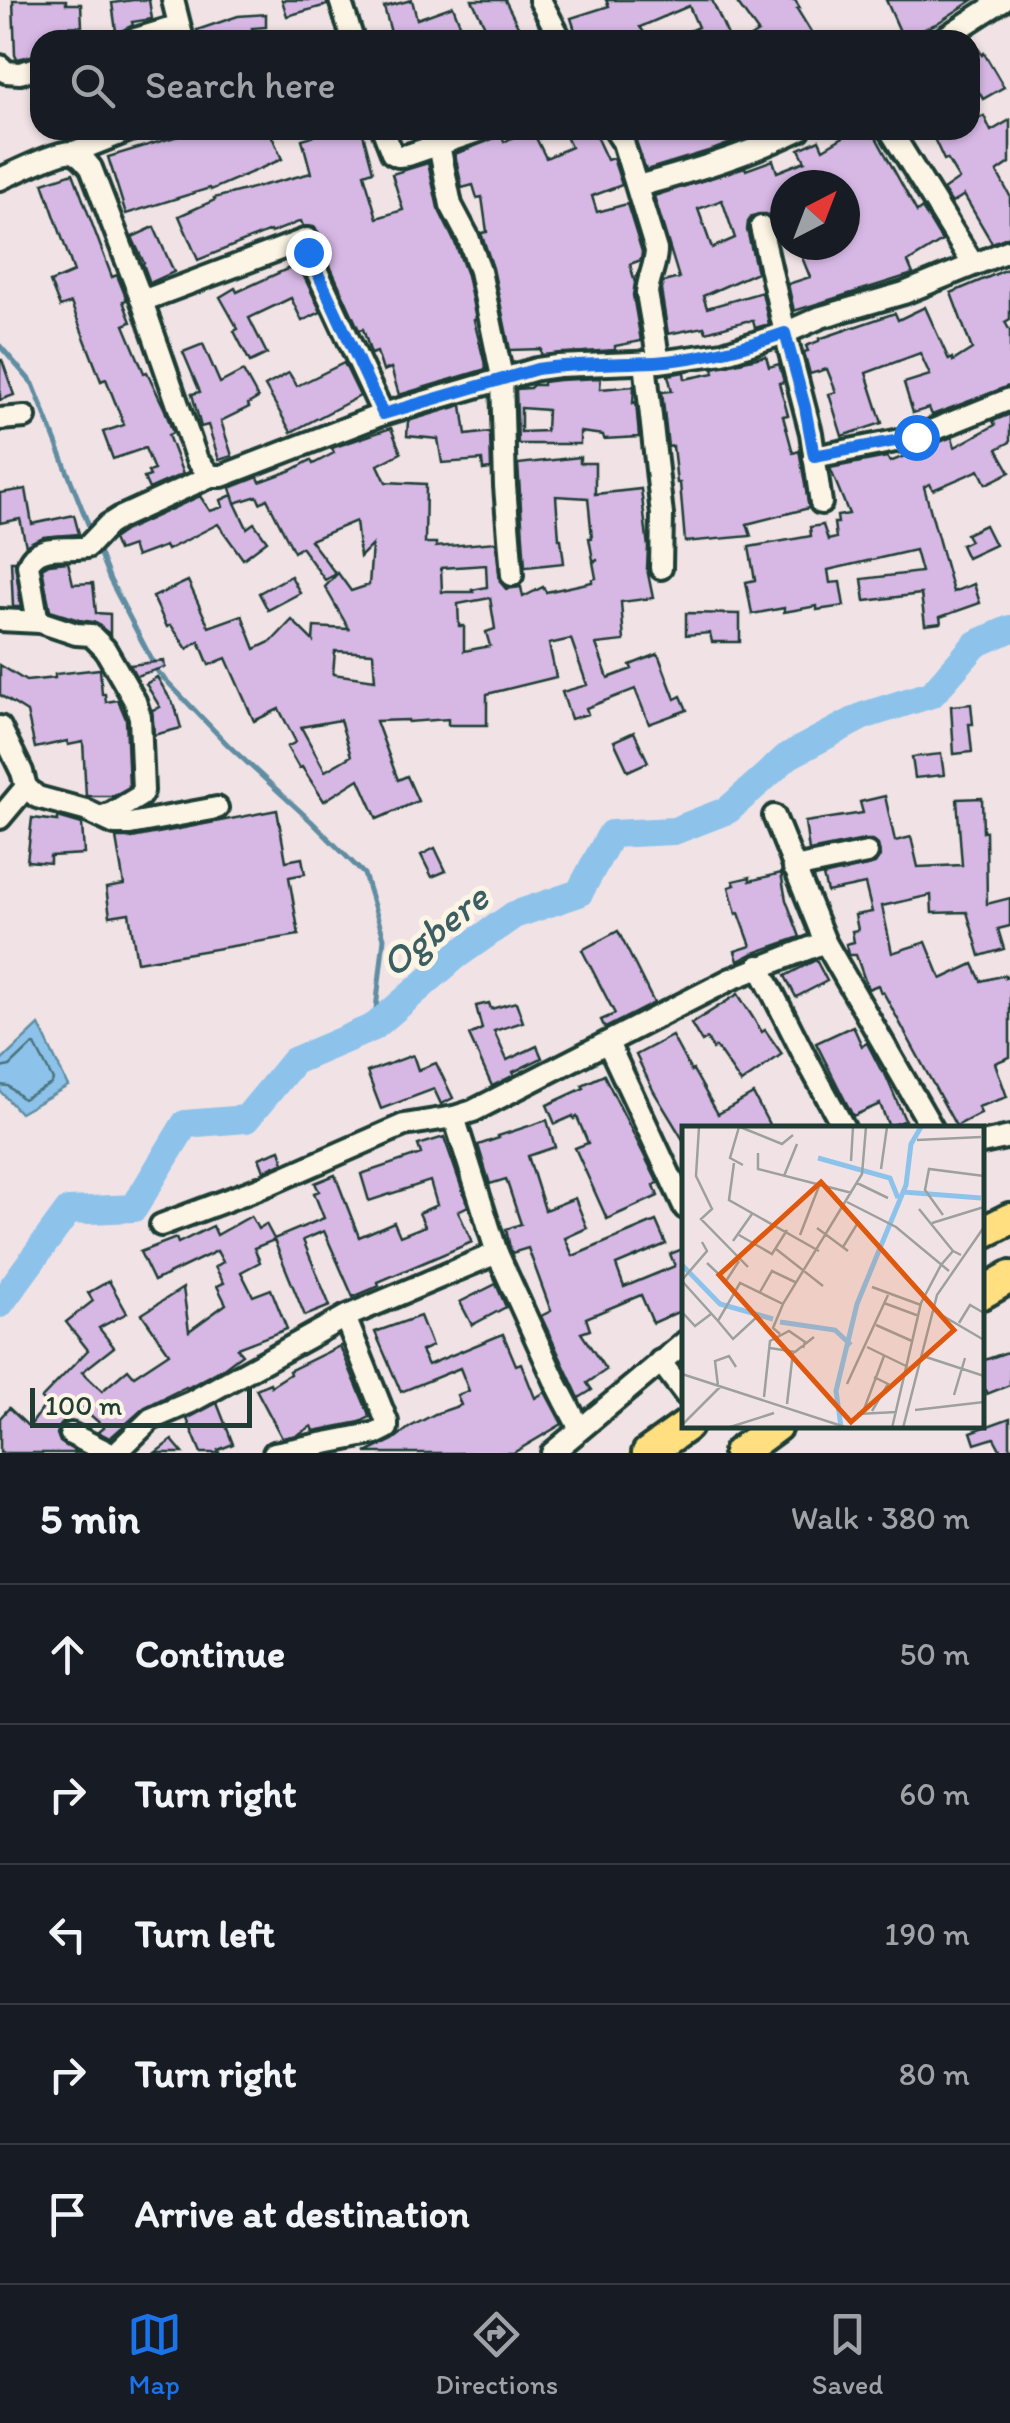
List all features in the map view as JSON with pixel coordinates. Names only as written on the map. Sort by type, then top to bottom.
[{"type":"highway","points":[[985,1231],[1010,1218]]},
{"type":"highway","points":[[648,1453],[683,1428]]},
{"type":"highway","points":[[739,1453],[773,1428]]},
{"type":"street","points":[[174,0],[180,30]]},
{"type":"street","points":[[340,0],[350,30]]},
{"type":"street","points":[[540,0],[556,30]]},
{"type":"street","points":[[956,30],[1003,0]]},
{"type":"street","points":[[0,66],[6,72],[30,70]]},
{"type":"street","points":[[0,178],[105,140]]},
{"type":"street","points":[[387,140],[392,153],[398,156],[453,140]]},
{"type":"street","points":[[622,140],[656,250],[646,293],[662,515],[661,568]]},
{"type":"street","points":[[638,186],[713,166],[777,140]]},
{"type":"street","points":[[896,140],[973,264]]},
{"type":"street","points":[[439,145],[451,205],[468,236],[480,271],[502,378],[512,575]]},
{"type":"street","points":[[74,152],[91,168],[197,460],[211,476]]},
{"type":"street","points":[[762,227],[805,407],[820,503]]},
{"type":"street","points":[[142,301],[307,239],[308,252],[383,414]]},
{"type":"street","points":[[40,622],[28,564],[30,557],[39,551],[87,548],[108,525],[211,476],[222,476],[383,414],[502,378],[558,366],[652,362],[723,353],[821,317],[904,293],[1010,250]]},
{"type":"street","points":[[814,456],[916,437],[1010,400]]},
{"type":"street","points":[[0,419],[25,417]]},
{"type":"street","points":[[0,620],[40,622],[91,635],[105,649],[135,701],[140,717],[143,791],[112,814],[100,817]]},
{"type":"street","points":[[0,727],[26,787],[37,797],[85,810],[116,824],[217,808]]},
{"type":"street","points":[[0,818],[26,787]]},
{"type":"street","points":[[774,816],[825,942],[931,1126]]},
{"type":"street","points":[[794,868],[868,853]]},
{"type":"street","points":[[161,1225],[267,1185],[404,1125],[473,1111],[759,966],[825,942]]},
{"type":"street","points":[[759,966],[843,1126]]},
{"type":"street","points":[[608,1043],[682,1202]]},
{"type":"street","points":[[454,1117],[497,1253],[580,1429]]},
{"type":"street","points":[[985,1142],[1010,1137]]},
{"type":"street","points":[[71,1434],[113,1453],[152,1419],[191,1402],[345,1317],[497,1253]]},
{"type":"street","points":[[274,1453],[387,1428],[345,1317]]},
{"type":"street","points":[[552,1453],[682,1344]]},
{"type":"street","points":[[660,1361],[682,1390]]},
{"type":"water","points":[[39,1025],[68,1086],[20,1113],[0,1091],[0,1062]]},
{"type":"building","points":[[13,0],[66,0],[66,4],[81,4],[82,26],[30,30],[30,56],[17,59]]},
{"type":"building","points":[[149,0],[152,19],[116,30],[112,3]]},
{"type":"building","points":[[282,0],[327,0],[327,5],[287,16]]},
{"type":"building","points":[[412,0],[417,19],[453,6],[462,30],[390,30],[384,7]]},
{"type":"building","points":[[472,0],[505,0],[520,30],[487,30]]},
{"type":"building","points":[[606,0],[712,0],[726,30],[691,30],[698,27],[689,6],[640,27],[642,30],[575,30],[571,18],[609,6]]},
{"type":"building","points":[[735,0],[795,0],[810,30],[757,30]]},
{"type":"building","points":[[886,0],[973,0],[922,30],[899,30]]},
{"type":"building","points":[[266,14],[266,27],[197,30],[238,16]]},
{"type":"building","points":[[980,52],[1004,87],[983,99],[980,94]]},
{"type":"building","points":[[984,116],[991,131],[1010,120],[1010,163],[997,172],[1010,196],[1010,236],[992,243],[964,195],[952,203],[943,190],[959,179],[935,140],[980,140],[980,118]]},
{"type":"building","points":[[165,140],[273,140],[282,159],[211,190],[126,214],[108,157]]},
{"type":"building","points":[[302,140],[365,140],[373,171],[364,174],[377,218],[403,210],[392,174],[428,163],[438,208],[467,275],[486,369],[399,395],[391,368],[383,371],[377,352],[371,354],[363,329],[359,330],[319,233],[314,227],[303,226],[301,221],[198,260],[179,216],[214,198],[311,173]]},
{"type":"building","points":[[490,140],[537,140],[546,158],[571,147],[568,140],[598,140],[607,160],[613,158],[622,185],[592,196],[597,212],[627,204],[642,252],[641,260],[630,264],[641,341],[615,346],[615,350],[541,355],[541,349],[510,350],[493,268],[481,233],[487,232],[482,197],[477,198],[473,185],[462,188],[455,154]]},
{"type":"building","points":[[636,140],[739,140],[715,149],[646,170]]},
{"type":"building","points":[[819,140],[823,149],[838,140],[877,140],[917,212],[922,208],[942,241],[908,262],[913,274],[794,311],[788,284],[810,277],[803,260],[860,260],[860,170],[782,170],[805,161],[799,149]]},
{"type":"building","points":[[773,160],[776,170],[770,170],[770,218],[759,214],[748,222],[757,272],[703,296],[707,308],[762,292],[769,324],[755,328],[753,321],[746,321],[706,332],[704,327],[668,334],[661,290],[663,282],[679,278],[654,196]],"holes":[[[722,200],[735,238],[712,248],[698,209]]]},
{"type":"building","points":[[73,173],[112,277],[117,275],[127,300],[123,301],[131,322],[124,325],[165,410],[173,433],[168,435],[183,474],[149,489],[144,478],[154,470],[145,448],[113,459],[103,432],[124,425],[106,379],[101,381],[71,303],[60,307],[50,282],[74,272],[43,183]]},
{"type":"building","points":[[154,227],[174,272],[150,283],[132,237]]},
{"type":"building","points":[[298,264],[321,312],[302,321],[291,298],[249,318],[267,354],[250,362],[220,297]]},
{"type":"building","points":[[1010,268],[1010,319],[1005,322],[1010,331],[1010,386],[932,415],[929,408],[913,413],[904,383],[930,375],[920,353],[866,373],[882,423],[842,436],[829,394],[836,392],[827,369],[810,374],[806,346],[895,313],[898,320],[925,307],[949,360],[953,361],[972,349],[951,293]]},
{"type":"building","points":[[203,344],[220,383],[243,371],[258,398],[221,421],[232,456],[219,460],[208,425],[201,427],[192,394],[200,392],[183,352]]},
{"type":"building","points":[[766,356],[769,367],[779,364],[784,382],[779,383],[788,415],[783,416],[793,453],[799,451],[809,508],[747,524],[751,536],[685,542],[680,483],[673,446],[668,447],[662,392],[672,391],[668,375],[684,372],[685,379]]},
{"type":"building","points":[[0,360],[14,395],[0,400]]},
{"type":"building","points":[[344,363],[360,396],[291,432],[265,386],[289,373],[297,386]]},
{"type":"building","points":[[601,378],[600,389],[634,386],[639,437],[604,439],[603,435],[580,432],[580,444],[518,444],[516,389],[559,380]],"holes":[[[521,408],[547,410],[546,431],[521,432]]]},
{"type":"building","points":[[462,405],[466,435],[490,432],[491,469],[483,470],[482,460],[442,463],[438,439],[407,436],[408,421]]},
{"type":"building","points":[[1010,414],[1010,442],[997,449],[1010,472],[986,484],[979,470],[933,490],[930,484],[924,487],[953,592],[974,584],[980,603],[940,617],[941,623],[925,625],[921,594],[865,601],[862,579],[921,572],[915,550],[828,570],[830,583],[840,582],[844,606],[784,612],[784,608],[752,614],[746,582],[755,580],[749,547],[811,536],[810,527],[823,525],[828,540],[836,538],[837,516],[849,514],[830,468],[887,457],[890,462],[952,437],[955,447]]},
{"type":"building","points":[[391,428],[401,453],[378,465],[386,482],[426,484],[425,543],[436,543],[436,547],[496,542],[500,582],[506,589],[521,587],[523,597],[543,587],[546,592],[592,582],[596,578],[593,562],[598,560],[593,560],[589,538],[588,498],[556,496],[564,563],[525,567],[518,464],[580,457],[580,463],[595,463],[595,494],[641,489],[653,598],[621,602],[624,641],[596,644],[608,678],[658,654],[675,699],[681,696],[687,710],[649,724],[635,689],[586,708],[588,714],[571,719],[562,692],[587,685],[571,639],[549,644],[556,677],[487,694],[487,725],[448,725],[448,719],[376,721],[398,780],[407,776],[418,801],[377,819],[359,779],[324,801],[287,747],[296,742],[279,709],[254,721],[226,658],[209,665],[199,641],[187,649],[171,625],[167,627],[153,597],[188,581],[209,627],[242,615],[255,649],[272,641],[292,620],[313,641],[314,627],[349,629],[325,587],[338,573],[351,591],[369,585],[372,545],[360,557],[356,521],[310,540],[336,574],[325,580],[301,547],[294,552],[267,499],[260,503],[257,496],[235,503],[230,488],[258,477],[260,482],[311,460],[313,464],[334,453],[332,448]],"holes":[[[486,565],[487,587],[473,592],[442,592],[441,568]],[[490,598],[495,629],[486,632],[490,646],[464,651],[464,626],[459,626],[458,604]],[[335,651],[373,653],[375,680],[333,674]],[[340,720],[351,756],[325,771],[301,727]]]},
{"type":"building","points":[[26,489],[32,524],[74,515],[79,534],[43,537],[26,546],[20,519],[0,523],[0,493]]},
{"type":"building","points":[[232,495],[247,528],[254,523],[267,541],[243,559],[218,524],[167,550],[165,546],[136,557],[132,546],[118,551],[113,539],[126,530],[200,496],[210,511],[223,507],[221,500]]},
{"type":"building","points":[[985,525],[995,545],[967,558],[961,545],[970,541],[966,534]]},
{"type":"building","points":[[11,561],[15,561],[21,607],[13,607]]},
{"type":"building","points":[[68,562],[73,584],[93,583],[96,613],[110,614],[110,634],[93,622],[50,611],[42,568]]},
{"type":"building","points":[[291,576],[300,593],[268,610],[259,593]]},
{"type":"building","points":[[686,613],[740,614],[740,642],[712,642],[710,633],[686,635]]},
{"type":"building","points":[[164,661],[165,667],[136,676],[130,665]]},
{"type":"building","points":[[0,665],[26,681],[100,669],[106,702],[118,700],[126,719],[129,787],[113,796],[86,796],[83,742],[35,748],[27,712],[0,695]]},
{"type":"building","points":[[157,677],[175,707],[181,728],[154,735],[152,710],[160,707],[146,684]]},
{"type":"building","points":[[971,704],[972,752],[954,754],[951,706]]},
{"type":"building","points":[[634,732],[648,762],[628,771],[614,741]]},
{"type":"building","points":[[941,754],[944,775],[915,778],[912,757]]},
{"type":"building","points":[[885,796],[895,841],[911,837],[918,867],[962,865],[957,799],[982,798],[987,904],[1010,898],[1010,926],[998,929],[1004,949],[980,956],[967,912],[932,913],[931,895],[882,906],[892,953],[926,942],[941,979],[973,964],[981,981],[1010,976],[1010,1057],[995,1063],[1007,1097],[978,1107],[981,1113],[956,1126],[883,992],[878,985],[868,989],[856,955],[848,955],[846,944],[854,942],[852,931],[858,930],[855,915],[872,912],[865,884],[827,892],[823,876],[875,864],[880,856],[878,845],[864,840],[809,851],[805,822],[863,813],[860,802]]},
{"type":"building","points":[[277,810],[286,861],[302,858],[305,874],[289,877],[299,935],[137,962],[129,913],[110,916],[106,888],[124,885],[116,838]]},
{"type":"building","points":[[58,817],[82,824],[84,854],[50,856],[50,863],[27,861],[32,818],[58,821]]},
{"type":"building","points":[[435,848],[446,871],[432,877],[421,855]]},
{"type":"building","points":[[781,873],[800,937],[738,961],[735,951],[751,946],[729,887],[735,885],[733,881]]},
{"type":"building","points":[[618,931],[654,1003],[605,1028],[601,1020],[615,1014],[582,950]]},
{"type":"building","points":[[816,960],[827,981],[796,997],[785,976]]},
{"type":"building","points":[[738,994],[762,1032],[765,1030],[782,1054],[741,1083],[716,1047],[713,1049],[707,1039],[702,1042],[691,1024]]},
{"type":"building","points":[[516,1002],[523,1022],[494,1031],[507,1060],[537,1046],[542,1058],[492,1086],[469,1035],[482,1029],[476,1006],[489,1003],[491,1009]]},
{"type":"building","points":[[853,1026],[862,1046],[867,1043],[886,1076],[905,1120],[889,1126],[880,1104],[853,1116],[816,1043]]},
{"type":"building","points":[[672,1036],[718,1114],[753,1094],[770,1126],[682,1126],[682,1138],[636,1055]]},
{"type":"building","points":[[413,1055],[418,1070],[436,1063],[453,1098],[441,1104],[434,1089],[381,1109],[367,1072]]},
{"type":"building","points":[[604,1075],[658,1183],[654,1185],[658,1196],[607,1219],[575,1148],[588,1143],[577,1117],[555,1124],[547,1105]]},
{"type":"building","points":[[547,1120],[555,1147],[528,1156],[545,1210],[575,1198],[587,1228],[565,1238],[573,1256],[656,1221],[666,1244],[616,1265],[624,1287],[675,1266],[670,1254],[682,1249],[682,1310],[653,1323],[641,1295],[586,1318],[590,1330],[581,1333],[606,1370],[587,1383],[592,1390],[579,1398],[541,1316],[551,1311],[528,1248],[512,1253],[510,1248],[506,1229],[521,1224],[506,1179],[490,1184],[478,1145]]},
{"type":"building","points":[[444,1137],[468,1206],[458,1211],[472,1242],[378,1282],[379,1286],[353,1297],[324,1231],[303,1240],[330,1306],[305,1316],[274,1240],[254,1248],[260,1262],[241,1272],[253,1296],[271,1289],[287,1329],[237,1348],[242,1354],[222,1369],[145,1407],[110,1438],[98,1432],[104,1427],[79,1405],[57,1434],[60,1442],[78,1453],[0,1453],[0,1418],[9,1408],[29,1427],[46,1404],[41,1399],[88,1350],[66,1322],[93,1301],[88,1293],[109,1281],[127,1313],[99,1328],[114,1347],[82,1372],[102,1391],[128,1369],[134,1376],[169,1353],[142,1314],[183,1288],[189,1331],[226,1304],[217,1286],[224,1283],[215,1267],[223,1262],[217,1251],[154,1281],[140,1252],[176,1238],[178,1243],[213,1226],[217,1235],[251,1216],[258,1229],[266,1224],[274,1239],[324,1218],[314,1193],[319,1191],[315,1183],[335,1175],[359,1237],[394,1222],[400,1236],[425,1226],[419,1213],[437,1205],[430,1181],[369,1201],[361,1174],[421,1154],[418,1145]]},
{"type":"building","points":[[280,1150],[284,1162],[264,1171],[259,1158]]},
{"type":"building","points":[[496,1284],[506,1307],[472,1325],[460,1302]]},
{"type":"building","points":[[420,1316],[432,1346],[421,1351],[428,1365],[503,1334],[516,1365],[521,1363],[535,1398],[545,1392],[562,1424],[513,1453],[366,1453],[435,1414],[461,1405],[457,1395],[469,1391],[460,1368],[401,1392],[375,1332]]},
{"type":"building","points":[[340,1346],[370,1417],[314,1431],[312,1426],[282,1438],[256,1389],[270,1383],[271,1386],[289,1371]]},
{"type":"building","points":[[1010,1351],[1010,1385],[987,1394],[985,1360]]},
{"type":"building","points":[[217,1403],[233,1444],[218,1450],[219,1453],[201,1453],[187,1419]]},
{"type":"building","points":[[1010,1418],[1010,1453],[1002,1453],[994,1438],[975,1444],[971,1432]]},
{"type":"building","points":[[172,1440],[183,1453],[155,1453]]},
{"type":"waterway","points":[[0,346],[33,384],[92,534]]},
{"type":"waterway","points":[[96,544],[110,580],[158,672],[229,746],[364,874],[384,938],[374,1027]]},
{"type":"waterway","name":"Ogbere","points":[[0,1304],[68,1211],[134,1208],[185,1124],[246,1119],[294,1061],[374,1027],[457,955],[514,915],[579,893],[611,834],[674,831],[728,810],[788,756],[863,716],[932,694],[976,644],[1010,629]]},
{"type":"route","points":[[308,252],[383,414],[537,369],[658,362],[723,353],[785,333],[814,456],[916,437]]}]
